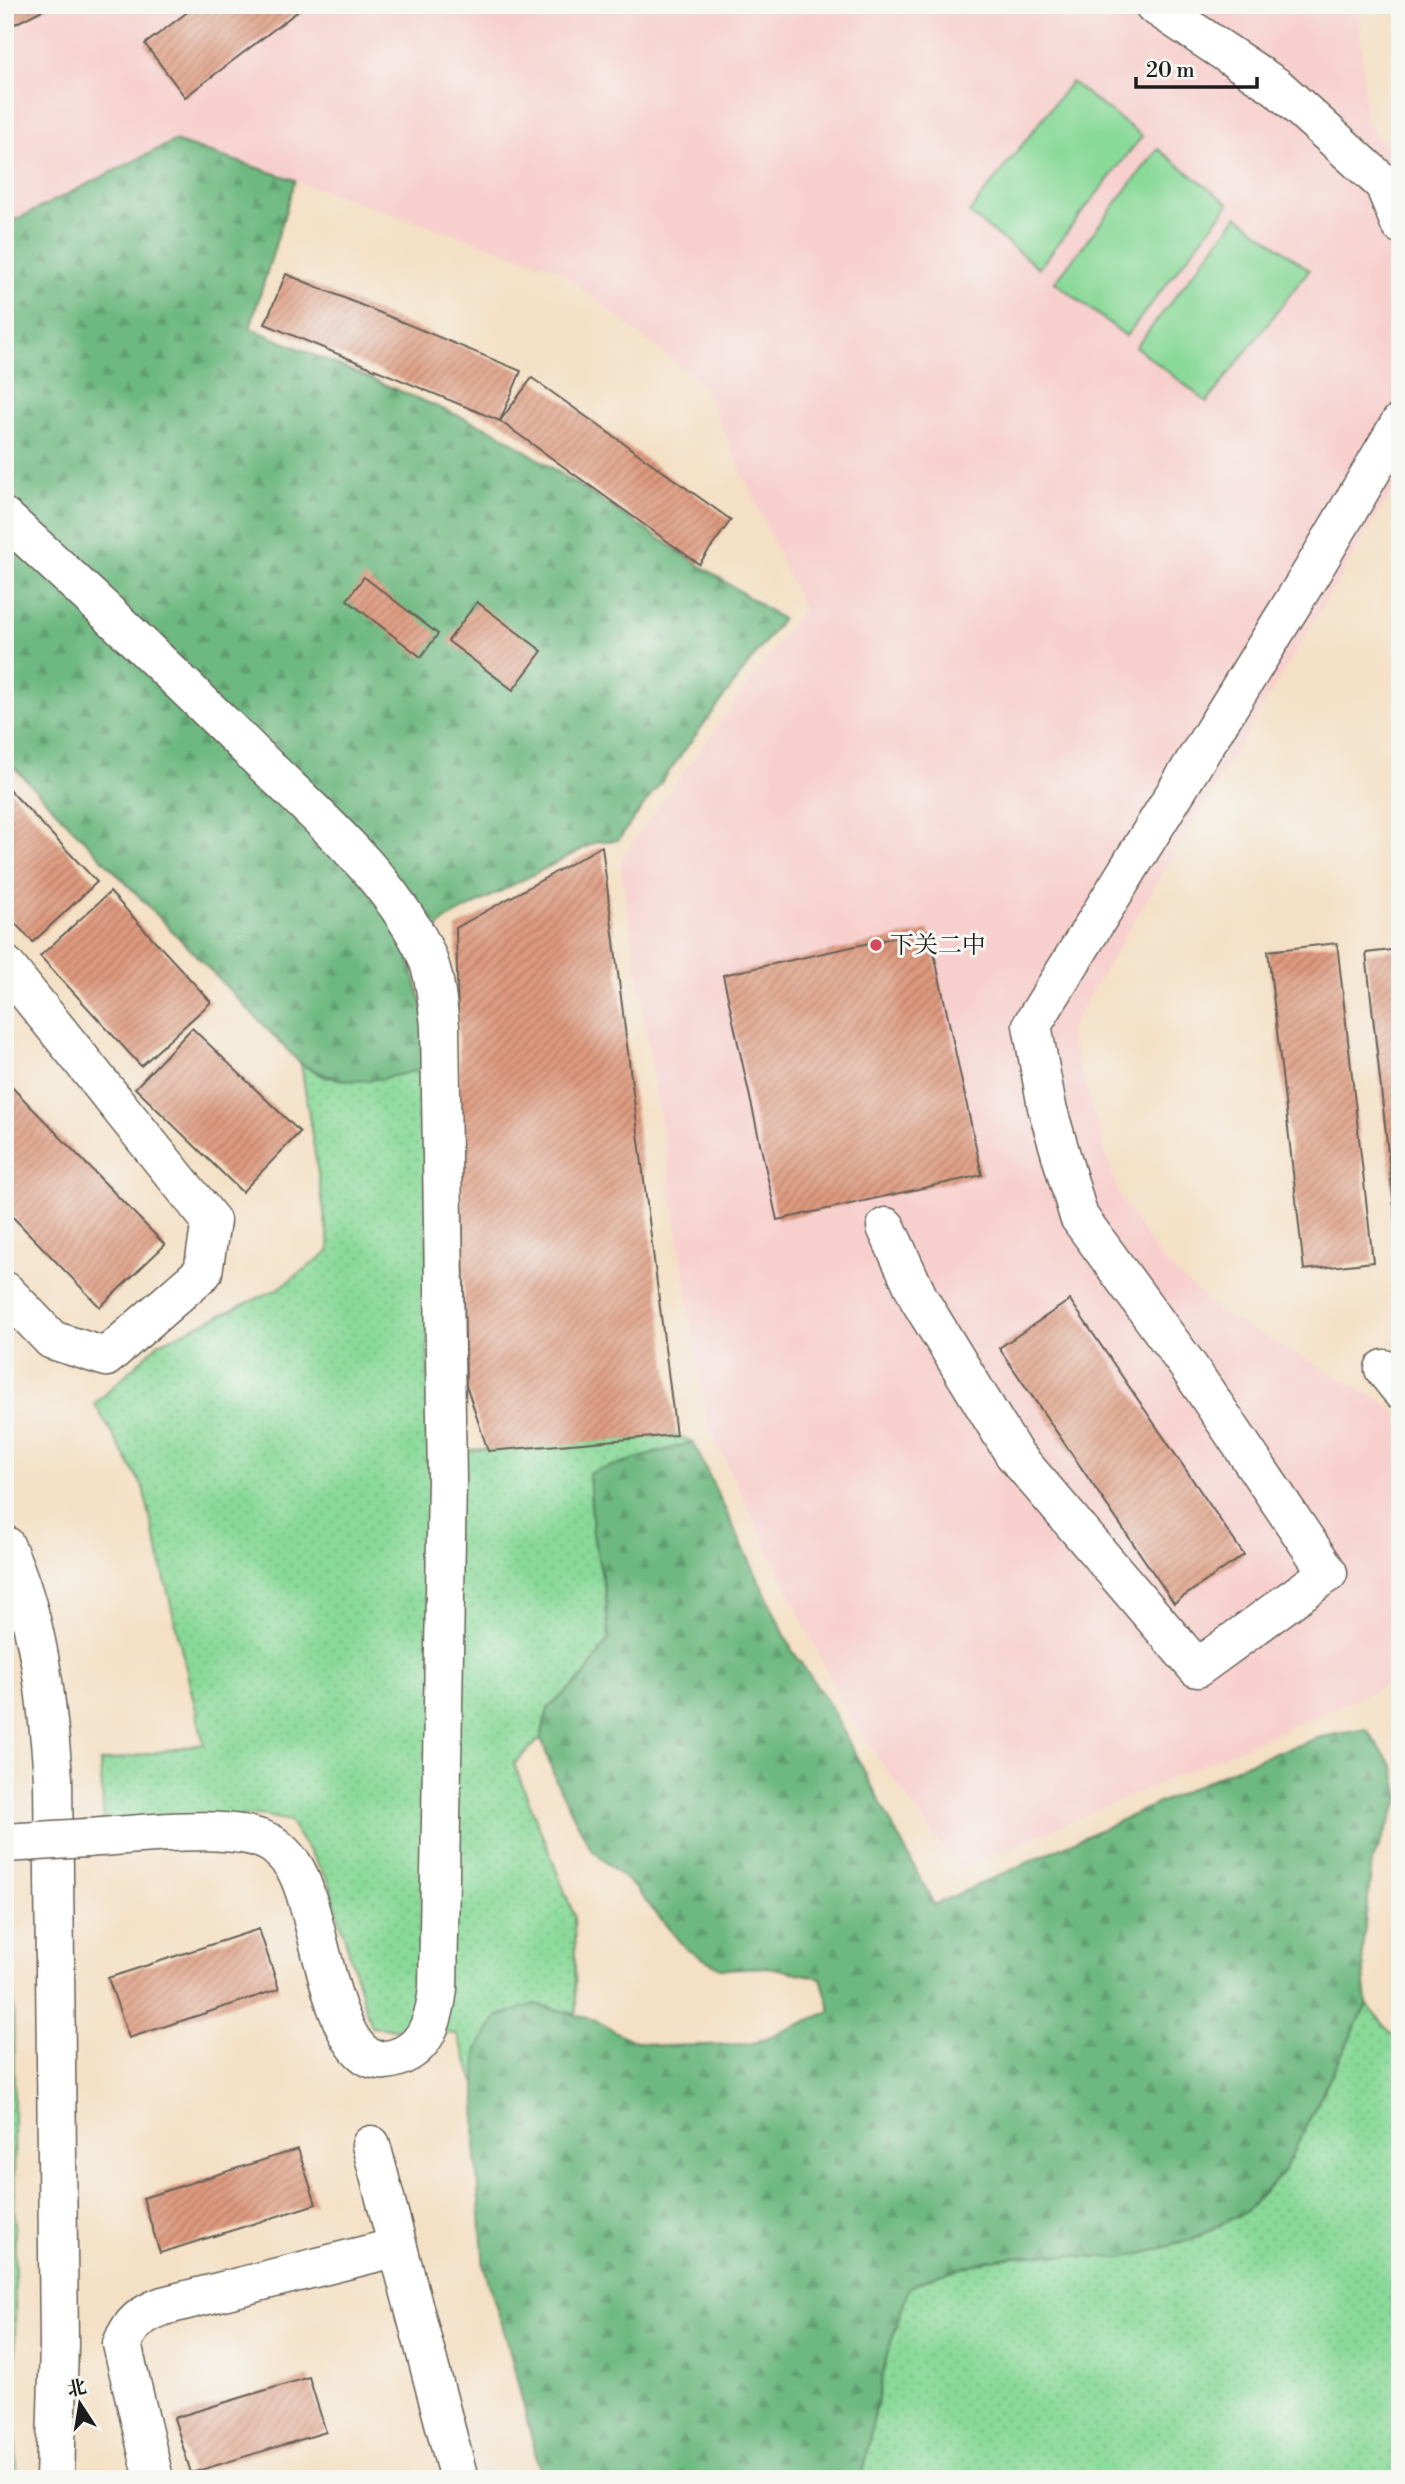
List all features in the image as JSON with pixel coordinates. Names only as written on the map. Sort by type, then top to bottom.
[{"type":"street","points":[[1154,5],[1277,87],[1384,184],[1400,225]]},
{"type":"street","points":[[886,1227],[919,1299],[1014,1454],[1197,1668],[1328,1573],[1188,1366],[1079,1217],[1047,1107],[1032,1025],[1310,575],[1400,423]]},
{"type":"street","points":[[5,518],[121,623],[335,833],[404,915],[424,950],[435,987],[440,1026],[447,1481],[439,1988],[436,2008],[426,2033],[412,2050],[399,2057],[379,2060],[360,2051],[342,2020],[296,1870],[267,1841],[247,1833],[220,1832],[5,1843]]},
{"type":"street","points":[[5,965],[211,1221],[203,1272],[106,1357],[52,1340],[5,1291]]},
{"type":"street","points":[[5,1545],[22,1585],[38,1644],[53,1778],[59,2345],[55,2479]]},
{"type":"street","points":[[371,2145],[459,2479]]},
{"type":"street","points":[[153,2479],[122,2344],[127,2330],[138,2318],[163,2306],[398,2247]]},
{"type":"shaded area","name":"下关二中","points":[[5,5],[1359,5],[1366,123],[1400,163],[1400,478],[1068,1031],[1119,1196],[1160,1258],[1220,1313],[1391,1406],[1400,1421],[1397,1681],[958,1870],[848,1714],[707,1423],[620,860],[803,609],[703,385],[556,268],[174,141],[5,225]]},
{"type":"green space","points":[[1071,82],[1142,136],[1039,268],[969,213]]},
{"type":"green space","points":[[174,141],[295,180],[250,328],[497,432],[782,619],[618,840],[596,842],[445,920],[409,961],[425,1012],[425,1069],[362,1081],[334,1078],[301,1064],[5,758],[5,225]]},
{"type":"green space","points":[[1158,149],[1229,204],[1126,336],[1055,282]]},
{"type":"green space","points":[[1238,216],[1309,270],[1207,402],[1136,347]]},
{"type":"green space","points":[[301,1064],[326,1078],[425,1069],[429,1453],[676,1435],[693,1442],[589,1473],[593,1534],[605,1590],[609,1639],[584,1676],[548,1708],[541,1738],[514,1764],[574,1915],[576,2014],[534,2004],[478,2090],[457,2034],[371,2027],[328,1880],[289,1821],[260,1815],[104,1822],[100,1762],[204,1744],[143,1487],[95,1404],[159,1343],[278,1289],[330,1251]]},
{"type":"green space","points":[[693,1442],[792,1650],[829,1704],[934,1905],[1247,1763],[1321,1737],[1366,1729],[1394,1768],[1400,1799],[1372,1862],[1362,1952],[1367,2004],[1282,2174],[1245,2212],[1190,2240],[1122,2258],[1043,2254],[989,2260],[937,2275],[909,2287],[887,2355],[861,2479],[542,2479],[507,2340],[484,2268],[475,2145],[477,2049],[497,2017],[534,2004],[595,2020],[629,2039],[659,2046],[752,2044],[831,2011],[821,1978],[769,1967],[722,1969],[686,1949],[634,1887],[591,1849],[556,1781],[541,1738],[548,1708],[584,1676],[609,1639],[605,1590],[593,1534],[589,1473]]},
{"type":"green space","points":[[5,1782],[13,1930],[16,2479],[5,2479]]},
{"type":"green space","points":[[1367,2004],[1400,2044],[1400,2479],[861,2479],[887,2355],[909,2287],[937,2275],[989,2260],[1043,2254],[1122,2258],[1190,2240],[1245,2212],[1282,2174]]},
{"type":"building","points":[[5,5],[52,5],[5,29]]},
{"type":"building","points":[[197,5],[306,5],[185,97],[145,44]]},
{"type":"building","points":[[286,274],[521,371],[500,421],[265,324]]},
{"type":"building","points":[[532,378],[731,520],[699,564],[500,421]]},
{"type":"building","points":[[364,577],[438,634],[421,657],[347,600]]},
{"type":"building","points":[[477,602],[542,651],[513,690],[448,641]]},
{"type":"building","points":[[5,785],[97,882],[33,942],[5,913]]},
{"type":"building","points":[[602,846],[676,1435],[488,1451],[466,1385],[456,928]]},
{"type":"building","points":[[110,892],[211,1002],[141,1066],[40,956]]},
{"type":"building","points":[[929,930],[982,1175],[777,1220],[723,975]]},
{"type":"building","points":[[1337,943],[1373,1262],[1304,1270],[1268,951]]},
{"type":"building","points":[[1400,949],[1400,1243],[1398,1243],[1366,953]]},
{"type":"building","points":[[192,1028],[300,1132],[242,1192],[135,1088]]},
{"type":"building","points":[[5,1080],[165,1245],[100,1307],[5,1209]]},
{"type":"building","points":[[1070,1300],[1244,1555],[1174,1603],[999,1348]]},
{"type":"building","points":[[259,1929],[279,1989],[129,2038],[108,1978]]},
{"type":"building","points":[[298,2149],[316,2204],[160,2253],[143,2198]]},
{"type":"building","points":[[309,2377],[326,2432],[191,2473],[174,2418]]},
{"type":"place","name":"下关二中","points":[[876,945]]}]
